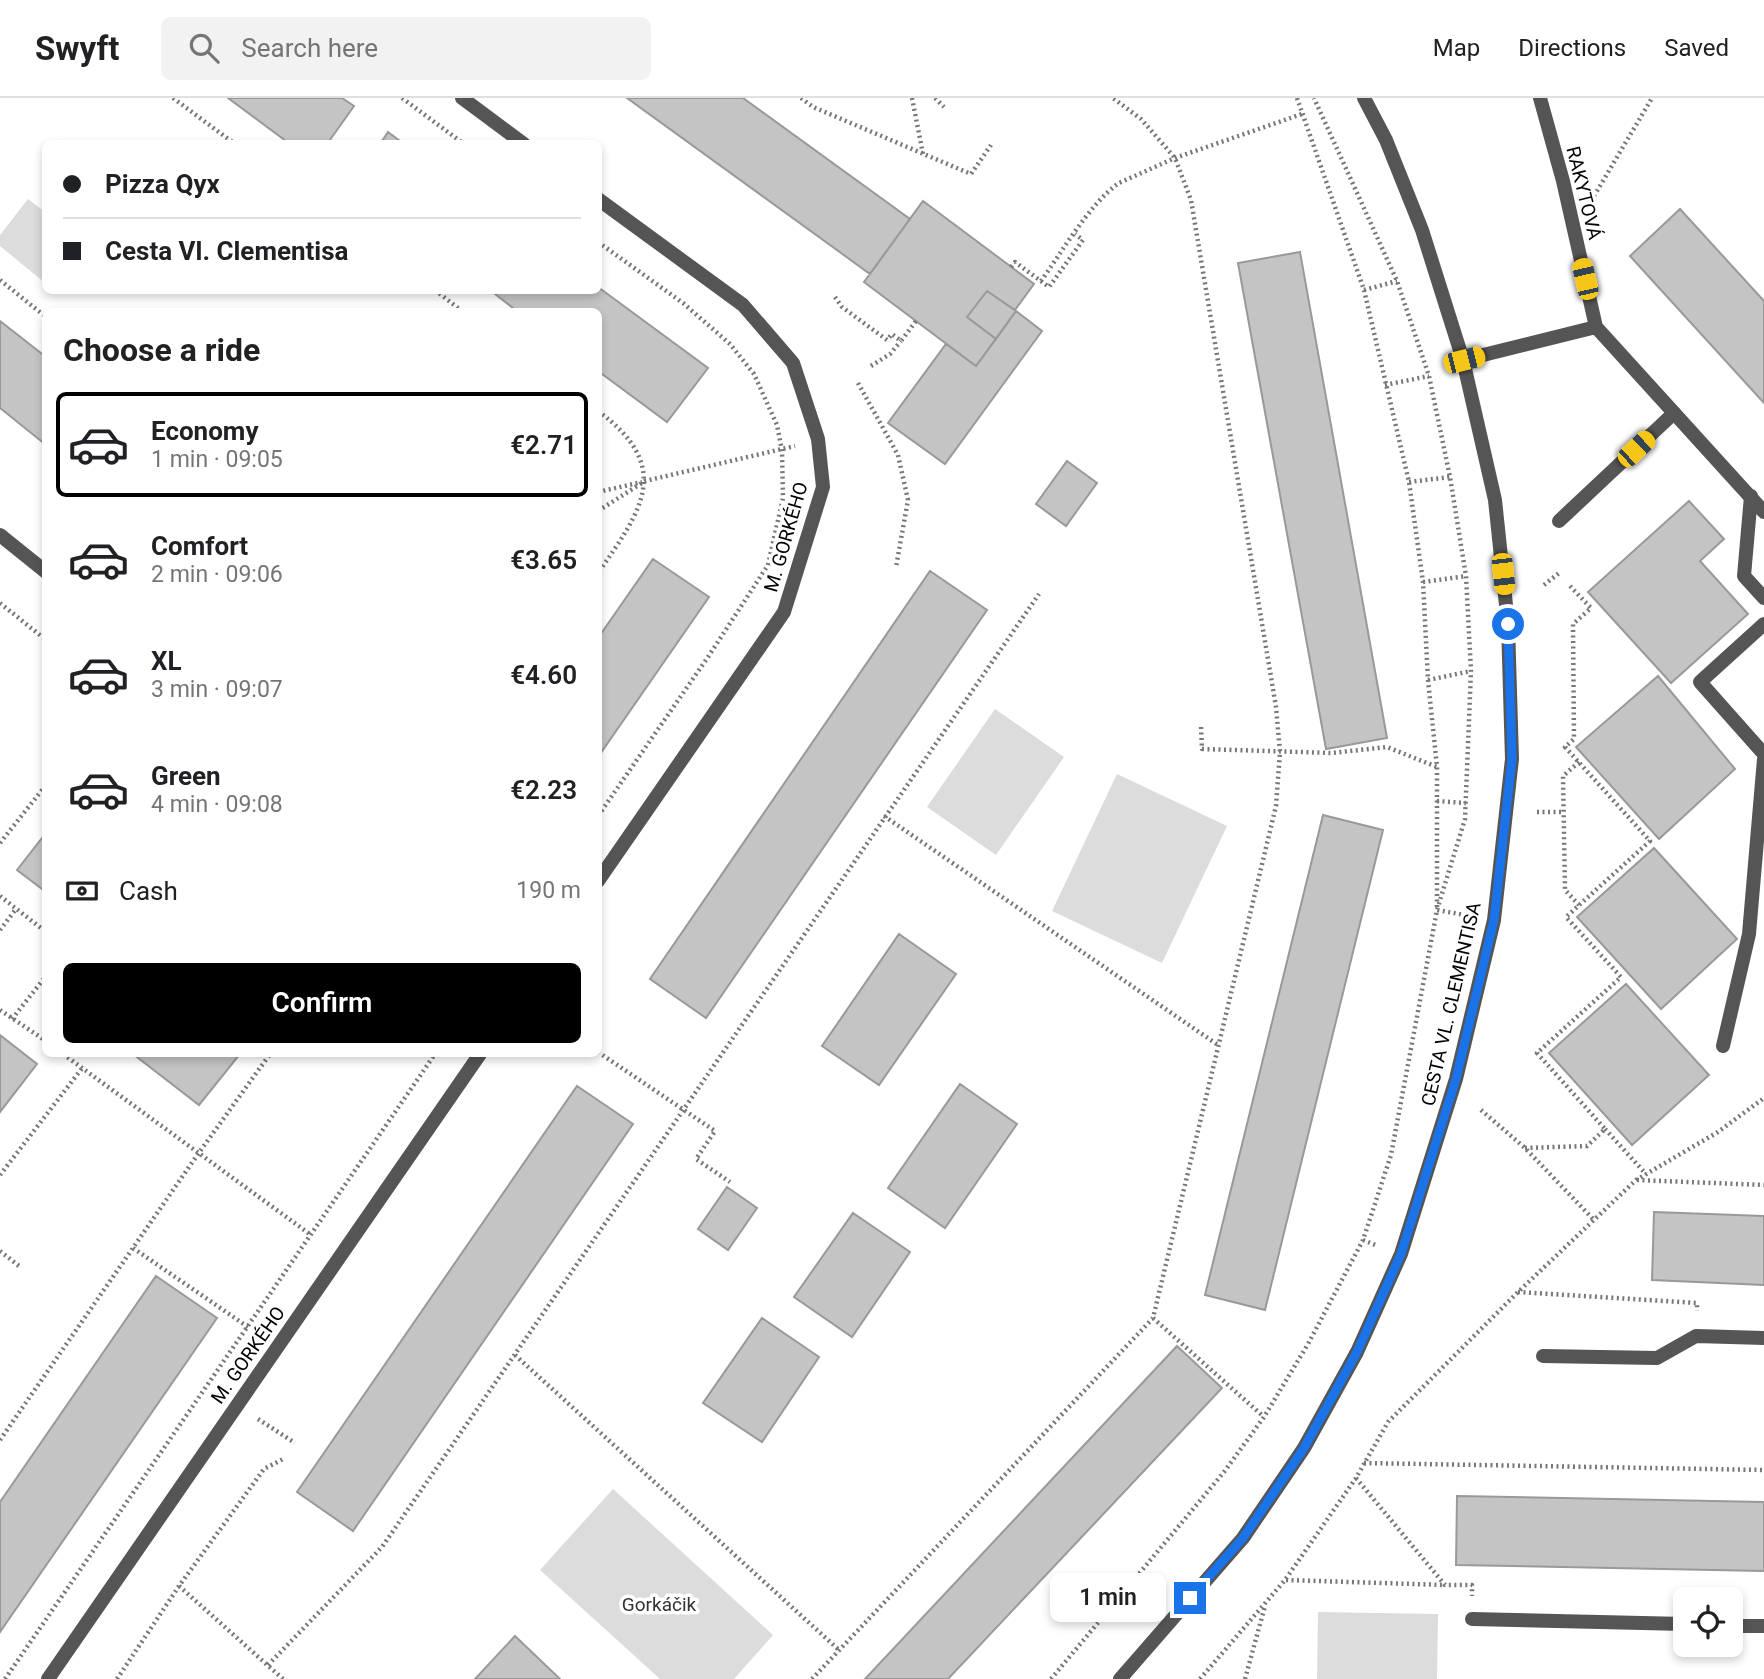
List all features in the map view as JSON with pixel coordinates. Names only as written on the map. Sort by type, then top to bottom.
[{"type":"street","points":[[462,98],[519,140]]},
{"type":"street","name":"CESTA VL. CLEMENTISA","points":[[1120,1679],[1243,1538],[1304,1448],[1357,1352],[1405,1242],[1456,1079],[1494,920],[1512,759],[1508,624],[1495,499],[1464,360],[1422,230],[1385,140],[1364,98]]},
{"type":"street","name":"RAKYTOVÁ","points":[[1540,98],[1596,327]]},
{"type":"street","name":"M. GORKÉHO","points":[[602,201],[743,305],[793,363],[818,439],[823,487],[784,612],[602,875]]},
{"type":"street","points":[[1464,360],[1596,327],[1764,512]]},
{"type":"street","points":[[1559,521],[1674,413]]},
{"type":"street","points":[[1751,496],[1744,576],[1764,598]]},
{"type":"street","points":[[0,535],[42,569]]},
{"type":"street","points":[[1723,1046],[1749,934],[1764,757],[1700,682],[1764,624]]},
{"type":"street","name":"M. GORKÉHO","points":[[48,1679],[478,1057]]},
{"type":"street","points":[[1543,1356],[1657,1358],[1696,1336],[1764,1338]]},
{"type":"street","points":[[1472,1619],[1673,1624]]},
{"type":"street","points":[[1743,1626],[1764,1626]]},
{"type":"path","points":[[173,98],[230,140]]},
{"type":"path","points":[[402,98],[459,140]]},
{"type":"path","points":[[801,98],[813,107],[971,174],[991,145]]},
{"type":"path","points":[[912,98],[923,154]]},
{"type":"path","points":[[935,98],[944,107]]},
{"type":"path","points":[[812,1679],[1153,1318],[1276,806],[1280,752],[1276,707],[1191,200],[1175,158],[1140,118],[1113,98]]},
{"type":"path","points":[[1297,98],[1364,290],[1409,482],[1423,582],[1428,680],[1437,767],[1437,909]]},
{"type":"path","points":[[1051,1679],[1224,1472],[1264,1417],[1308,1344],[1363,1240],[1391,1155],[1437,909],[1465,819],[1471,671],[1466,576],[1430,376],[1397,281],[1314,98]]},
{"type":"path","points":[[1574,230],[1652,98]]},
{"type":"path","points":[[1041,281],[1111,189],[1175,158],[1302,114]]},
{"type":"path","points":[[1012,267],[1015,262],[1049,287],[1083,240],[1075,234]]},
{"type":"path","points":[[602,245],[683,303],[730,344],[754,374],[777,425],[782,450],[783,498],[768,565],[602,810]]},
{"type":"path","points":[[0,280],[42,314]]},
{"type":"path","points":[[1364,290],[1397,281]]},
{"type":"path","points":[[440,294],[456,308]]},
{"type":"path","points":[[835,297],[842,307],[887,341],[892,334],[901,341]]},
{"type":"path","points":[[871,366],[890,354],[916,321]]},
{"type":"path","points":[[1385,385],[1430,376]]},
{"type":"path","points":[[858,383],[898,455],[908,499],[896,567]]},
{"type":"path","points":[[602,414],[616,424],[637,447],[645,481],[641,506],[602,567]]},
{"type":"path","points":[[602,491],[782,450],[818,439]]},
{"type":"path","points":[[1409,482],[1450,477]]},
{"type":"path","points":[[602,508],[645,481]]},
{"type":"path","points":[[1544,585],[1559,573]]},
{"type":"path","points":[[1423,582],[1466,576]]},
{"type":"path","points":[[1570,586],[1591,608],[1573,624],[1574,739],[1564,747],[1650,841],[1566,917],[1621,977],[1537,1053],[1646,1174]]},
{"type":"path","points":[[268,1665],[382,1548],[1039,594]]},
{"type":"path","points":[[0,604],[42,637]]},
{"type":"path","points":[[1428,680],[1471,671]]},
{"type":"path","points":[[1201,727],[1202,749],[1332,754],[1387,747],[1437,767]]},
{"type":"path","points":[[1578,762],[1563,776],[1565,890],[1579,905]]},
{"type":"path","points":[[0,843],[42,790]]},
{"type":"path","points":[[1437,801],[1466,803]]},
{"type":"path","points":[[1537,812],[1564,811]]},
{"type":"path","points":[[884,816],[1218,1045]]},
{"type":"path","points":[[0,896],[42,929]]},
{"type":"path","points":[[0,930],[16,909]]},
{"type":"path","points":[[1437,909],[1494,920]]},
{"type":"path","points":[[12,1019],[42,981]]},
{"type":"path","points":[[0,1010],[42,1038]]},
{"type":"path","points":[[602,1055],[715,1131],[696,1159],[730,1182]]},
{"type":"path","points":[[68,1057],[310,1236]]},
{"type":"path","points":[[0,1440],[268,1057]]},
{"type":"path","points":[[5,1679],[433,1057]]},
{"type":"path","points":[[0,1175],[83,1067]]},
{"type":"path","points":[[1200,1679],[1285,1580],[1356,1478],[1388,1422],[1518,1292],[1636,1180],[1718,1132],[1764,1098]]},
{"type":"path","points":[[1481,1110],[1525,1148],[1594,1220]]},
{"type":"path","points":[[1525,1148],[1587,1146],[1605,1129]]},
{"type":"path","points":[[1636,1180],[1764,1185]]},
{"type":"path","points":[[1363,1240],[1378,1246]]},
{"type":"path","points":[[133,1248],[248,1327]]},
{"type":"path","points":[[0,1251],[19,1266]]},
{"type":"path","points":[[1518,1292],[1697,1303],[1696,1336]]},
{"type":"path","points":[[1153,1318],[1264,1417]]},
{"type":"path","points":[[515,1355],[839,1650]]},
{"type":"path","points":[[260,1420],[295,1443]]},
{"type":"path","points":[[117,1679],[179,1586],[264,1469],[285,1458]]},
{"type":"path","points":[[1364,1463],[1764,1470]]},
{"type":"path","points":[[1356,1478],[1446,1585]]},
{"type":"path","points":[[1285,1580],[1472,1585],[1472,1619]]},
{"type":"path","points":[[179,1586],[283,1679]]},
{"type":"path","points":[[1245,1679],[1266,1602]]},
{"type":"green space","points":[[28,199],[42,210],[42,281],[0,246],[0,235]]},
{"type":"green space","points":[[995,709],[1064,757],[996,855],[927,807]]},
{"type":"green space","points":[[1117,774],[1227,826],[1162,963],[1052,911]]},
{"type":"green space","name":"Gorkáčik","points":[[613,1489],[773,1635],[734,1679],[660,1679],[540,1570]]},
{"type":"green space","points":[[1318,1612],[1438,1614],[1437,1679],[1317,1679]]},
{"type":"building","points":[[228,98],[342,98],[354,106],[330,140],[285,140]]},
{"type":"building","points":[[627,98],[743,98],[910,219],[870,274]]},
{"type":"building","points":[[388,132],[399,140],[383,140]]},
{"type":"building","points":[[923,201],[1034,284],[1015,310],[987,291],[967,317],[996,339],[976,366],[864,282]]},
{"type":"building","points":[[1680,209],[1764,301],[1764,403],[1630,256]]},
{"type":"building","points":[[1300,252],[1387,738],[1326,749],[1238,263]]},
{"type":"building","points":[[602,290],[708,368],[667,422],[602,374],[602,308],[513,308],[495,294],[602,294]]},
{"type":"building","points":[[987,291],[1016,311],[996,339],[967,317]]},
{"type":"building","points":[[1016,311],[1042,331],[945,464],[888,423],[946,344],[976,366]]},
{"type":"building","points":[[0,321],[42,354],[42,442],[0,408]]},
{"type":"building","points":[[1067,461],[1097,483],[1066,526],[1036,504]]},
{"type":"building","points":[[1689,501],[1724,539],[1700,561],[1748,614],[1671,683],[1588,592]]},
{"type":"building","points":[[653,559],[709,597],[602,751],[602,632]]},
{"type":"building","points":[[930,571],[987,610],[706,1018],[650,979]]},
{"type":"building","points":[[1658,676],[1735,769],[1659,839],[1576,747]]},
{"type":"building","points":[[1323,815],[1383,830],[1265,1310],[1205,1295]]},
{"type":"building","points":[[42,838],[42,889],[17,870]]},
{"type":"building","points":[[1654,848],[1737,939],[1661,1009],[1577,917]]},
{"type":"building","points":[[899,934],[956,974],[879,1085],[822,1046]]},
{"type":"building","points":[[1626,984],[1709,1075],[1632,1145],[1549,1053]]},
{"type":"building","points":[[0,1035],[37,1064],[0,1112]]},
{"type":"building","points":[[137,1057],[238,1057],[199,1105]]},
{"type":"building","points":[[960,1084],[1017,1124],[945,1228],[888,1188]]},
{"type":"building","points":[[577,1086],[633,1124],[353,1531],[297,1492]]},
{"type":"building","points":[[727,1187],[757,1208],[728,1250],[698,1229]]},
{"type":"building","points":[[1654,1212],[1764,1216],[1764,1285],[1652,1280]]},
{"type":"building","points":[[853,1213],[910,1252],[852,1337],[794,1297]]},
{"type":"building","points":[[156,1276],[217,1318],[0,1632],[0,1502]]},
{"type":"building","points":[[762,1318],[819,1357],[762,1442],[703,1403]]},
{"type":"building","points":[[1177,1346],[1222,1388],[948,1679],[865,1679]]},
{"type":"building","points":[[1457,1496],[1764,1502],[1764,1571],[1456,1565]]},
{"type":"building","points":[[515,1636],[560,1679],[475,1679]]},
{"type":"route","points":[[1190,1598],[1243,1538],[1304,1448],[1357,1352],[1401,1254],[1456,1079],[1494,920],[1512,759],[1508,624]]}]
